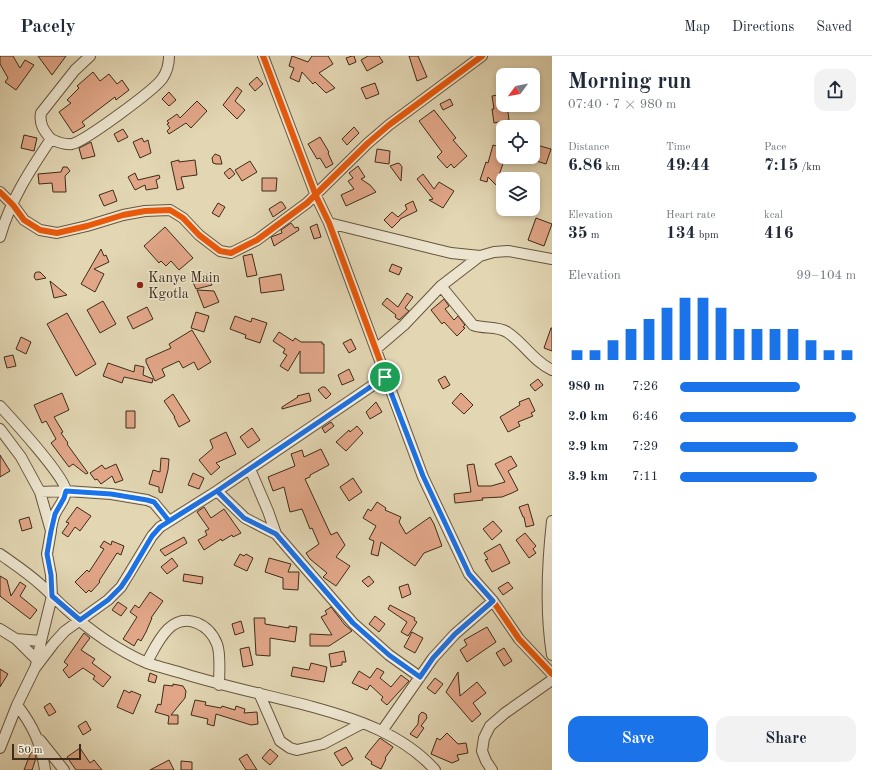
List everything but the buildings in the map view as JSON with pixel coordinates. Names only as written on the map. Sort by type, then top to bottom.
[{"type":"street","points":[[90,56],[75,70],[41,113],[40,118],[42,128],[51,139],[62,144],[72,144],[84,138],[146,93],[161,80],[169,64],[169,56]]},
{"type":"street","points":[[263,56],[316,196],[329,223],[423,476],[469,574],[493,601],[519,639],[552,674]]},
{"type":"street","points":[[0,192],[13,205],[24,220],[40,230],[58,233],[123,215],[145,211],[170,210],[183,218],[199,234],[220,251],[231,253],[257,240],[316,196],[368,143],[482,56]]},
{"type":"street","points":[[0,237],[19,188],[51,139]]},
{"type":"street","points":[[329,223],[451,253],[480,256]]},
{"type":"street","points":[[376,349],[404,325],[441,286],[480,256],[494,252],[508,251],[552,259]]},
{"type":"street","points":[[441,286],[473,325],[481,328],[493,328],[505,331],[518,341],[530,355],[544,366],[552,370]]},
{"type":"street","points":[[36,664],[72,625],[108,600],[121,587],[152,536],[160,527],[250,469],[385,377]]},
{"type":"street","points":[[0,406],[46,460],[58,476],[66,491],[64,498],[55,514],[47,554],[51,575],[52,596],[36,664],[17,705],[0,748]]},
{"type":"street","points":[[0,429],[21,456],[40,492],[51,531]]},
{"type":"street","points":[[21,456],[34,446]]},
{"type":"street","points":[[250,469],[276,534],[353,623],[389,655],[420,677]]},
{"type":"street","points":[[40,492],[66,491],[111,494],[147,500],[154,502],[169,521]]},
{"type":"street","points":[[217,491],[244,518],[276,534]]},
{"type":"street","points":[[552,521],[547,605],[552,655]]},
{"type":"street","points":[[0,554],[34,579],[80,620],[103,638],[129,654],[147,662],[220,685],[259,693],[340,714],[382,731],[404,744],[427,761],[435,770]]},
{"type":"street","points":[[382,731],[433,658],[455,634],[493,601]]},
{"type":"street","points":[[147,662],[160,638],[170,626],[179,621],[191,621],[205,626],[213,635],[218,646],[220,685]]},
{"type":"street","points":[[0,629],[16,639],[36,664]]},
{"type":"street","points":[[16,639],[41,641]]},
{"type":"street","points":[[492,770],[482,751],[484,738],[490,726],[505,713],[552,680]]},
{"type":"street","points":[[259,693],[280,741],[290,748],[297,750],[323,744],[363,723]]},
{"type":"street","points":[[17,705],[28,720],[36,736],[42,752],[45,770]]},
{"type":"street","points":[[36,736],[64,770]]},
{"type":"cycle path","points":[[263,56],[316,196],[329,223],[423,477],[469,574],[493,601],[519,639],[552,674]]},
{"type":"cycle path","points":[[0,192],[13,205],[24,220],[40,230],[57,233],[123,215],[145,211],[170,210],[183,218],[199,235],[220,251],[231,253],[257,240],[307,203],[368,143],[389,125],[482,56]]},
{"type":"place","name":"Kanye Main Kgotla","points":[[140,285]]},
{"type":"route","points":[[385,377],[217,491],[160,527],[152,536],[121,587],[108,600],[80,620],[52,596],[51,575],[47,554],[55,514],[64,498],[66,491],[111,494],[154,502],[169,521],[217,491],[244,518],[261,528],[276,534],[353,623],[389,655],[420,677],[433,658],[455,634],[493,601],[469,574],[423,476],[385,377]]}]
